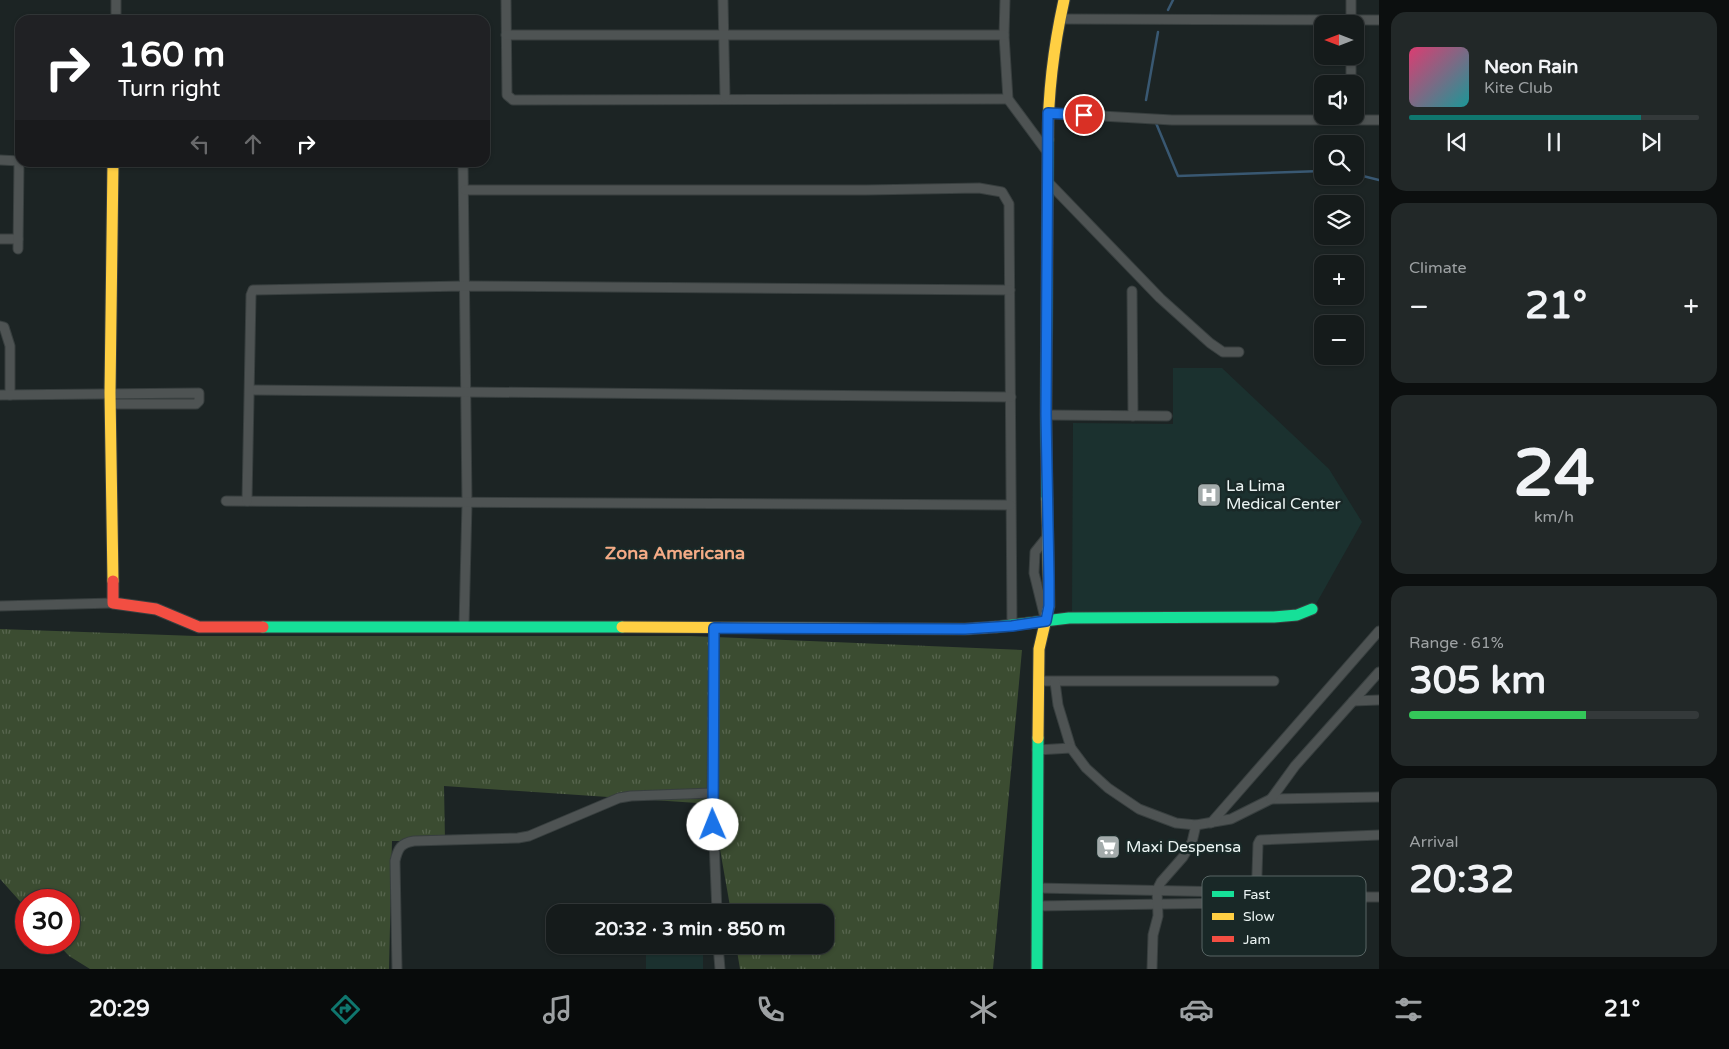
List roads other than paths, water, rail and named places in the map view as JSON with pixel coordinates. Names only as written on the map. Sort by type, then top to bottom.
[{"type":"street","points":[[116,0],[116,15]]},
{"type":"street","points":[[506,0],[507,95],[513,100],[725,98],[1008,99]]},
{"type":"street","points":[[723,0],[725,98]]},
{"type":"street","points":[[1005,0],[1004,35],[1008,99],[1048,153]]},
{"type":"street","points":[[1037,969],[1039,649],[1049,606],[1046,414],[1048,113],[1064,0]]},
{"type":"street","points":[[1351,0],[1351,15]]},
{"type":"street","points":[[1060,19],[1314,22]]},
{"type":"street","points":[[1364,21],[1379,20]]},
{"type":"street","points":[[506,35],[1004,35]]},
{"type":"street","points":[[1048,113],[1172,120],[1314,118]]},
{"type":"street","points":[[1364,119],[1379,120]]},
{"type":"street","points":[[0,160],[15,161]]},
{"type":"street","points":[[18,249],[20,167]]},
{"type":"street","points":[[113,167],[110,399],[113,603]]},
{"type":"street","points":[[463,167],[467,503],[464,626]]},
{"type":"street","points":[[1048,182],[1160,298],[1210,344],[1223,352],[1239,352]]},
{"type":"street","points":[[464,190],[866,190],[979,188],[1002,192],[1009,204],[1012,626]]},
{"type":"street","points":[[0,239],[18,239]]},
{"type":"street","points":[[247,501],[250,295],[253,290],[465,286],[1010,290]]},
{"type":"street","points":[[1132,291],[1133,416]]},
{"type":"street","points":[[0,326],[4,327],[10,346],[10,395]]},
{"type":"street","points":[[0,380],[10,380]]},
{"type":"street","points":[[250,390],[1011,397]]},
{"type":"street","points":[[0,395],[196,404],[199,401],[199,395],[198,392],[110,399]]},
{"type":"street","points":[[1046,414],[1167,416]]},
{"type":"street","points":[[226,501],[1010,505]]},
{"type":"street","points":[[0,606],[113,603],[156,609],[199,627],[464,626],[965,629],[1012,626],[1069,618],[1274,618],[1297,615],[1312,609]]},
{"type":"street","points":[[714,628],[712,793],[717,904]]},
{"type":"street","points":[[1210,823],[1379,631]]},
{"type":"street","points":[[1271,799],[1295,766],[1379,672]]},
{"type":"street","points":[[1038,681],[1274,681]]},
{"type":"street","points":[[1055,682],[1058,704],[1071,748],[1086,768],[1108,788],[1139,808],[1176,823],[1196,825],[1231,819],[1271,799],[1379,797]]},
{"type":"street","points":[[1353,701],[1379,700]]},
{"type":"street","points":[[1038,750],[1071,748]]},
{"type":"street","points":[[397,969],[395,860],[398,849],[405,843],[523,837],[619,798],[712,793]]},
{"type":"street","points":[[1152,969],[1153,935],[1158,916],[1157,890],[1161,882],[1183,857],[1192,842],[1196,825]]},
{"type":"street","points":[[1257,876],[1258,844],[1260,840],[1379,835]]},
{"type":"street","points":[[1037,888],[1202,891]]},
{"type":"street","points":[[1093,889],[1093,905]]},
{"type":"street","points":[[1366,897],[1379,897]]},
{"type":"street","points":[[1037,906],[1202,903]]},
{"type":"street","points":[[719,954],[720,969]]},
{"type":"waterway","points":[[1168,10],[1173,0]]},
{"type":"waterway","points":[[1146,100],[1158,32]]},
{"type":"waterway","points":[[1156,123],[1178,176],[1314,171]]},
{"type":"waterway","points":[[1364,176],[1379,180]]},
{"type":"place","name":"La Lima Medical Center","points":[[1209,495]]},
{"type":"place","name":"Maxi Despensa","points":[[1108,847]]},
{"type":"district","name":"Zona Americana","points":[[675,553]]}]
